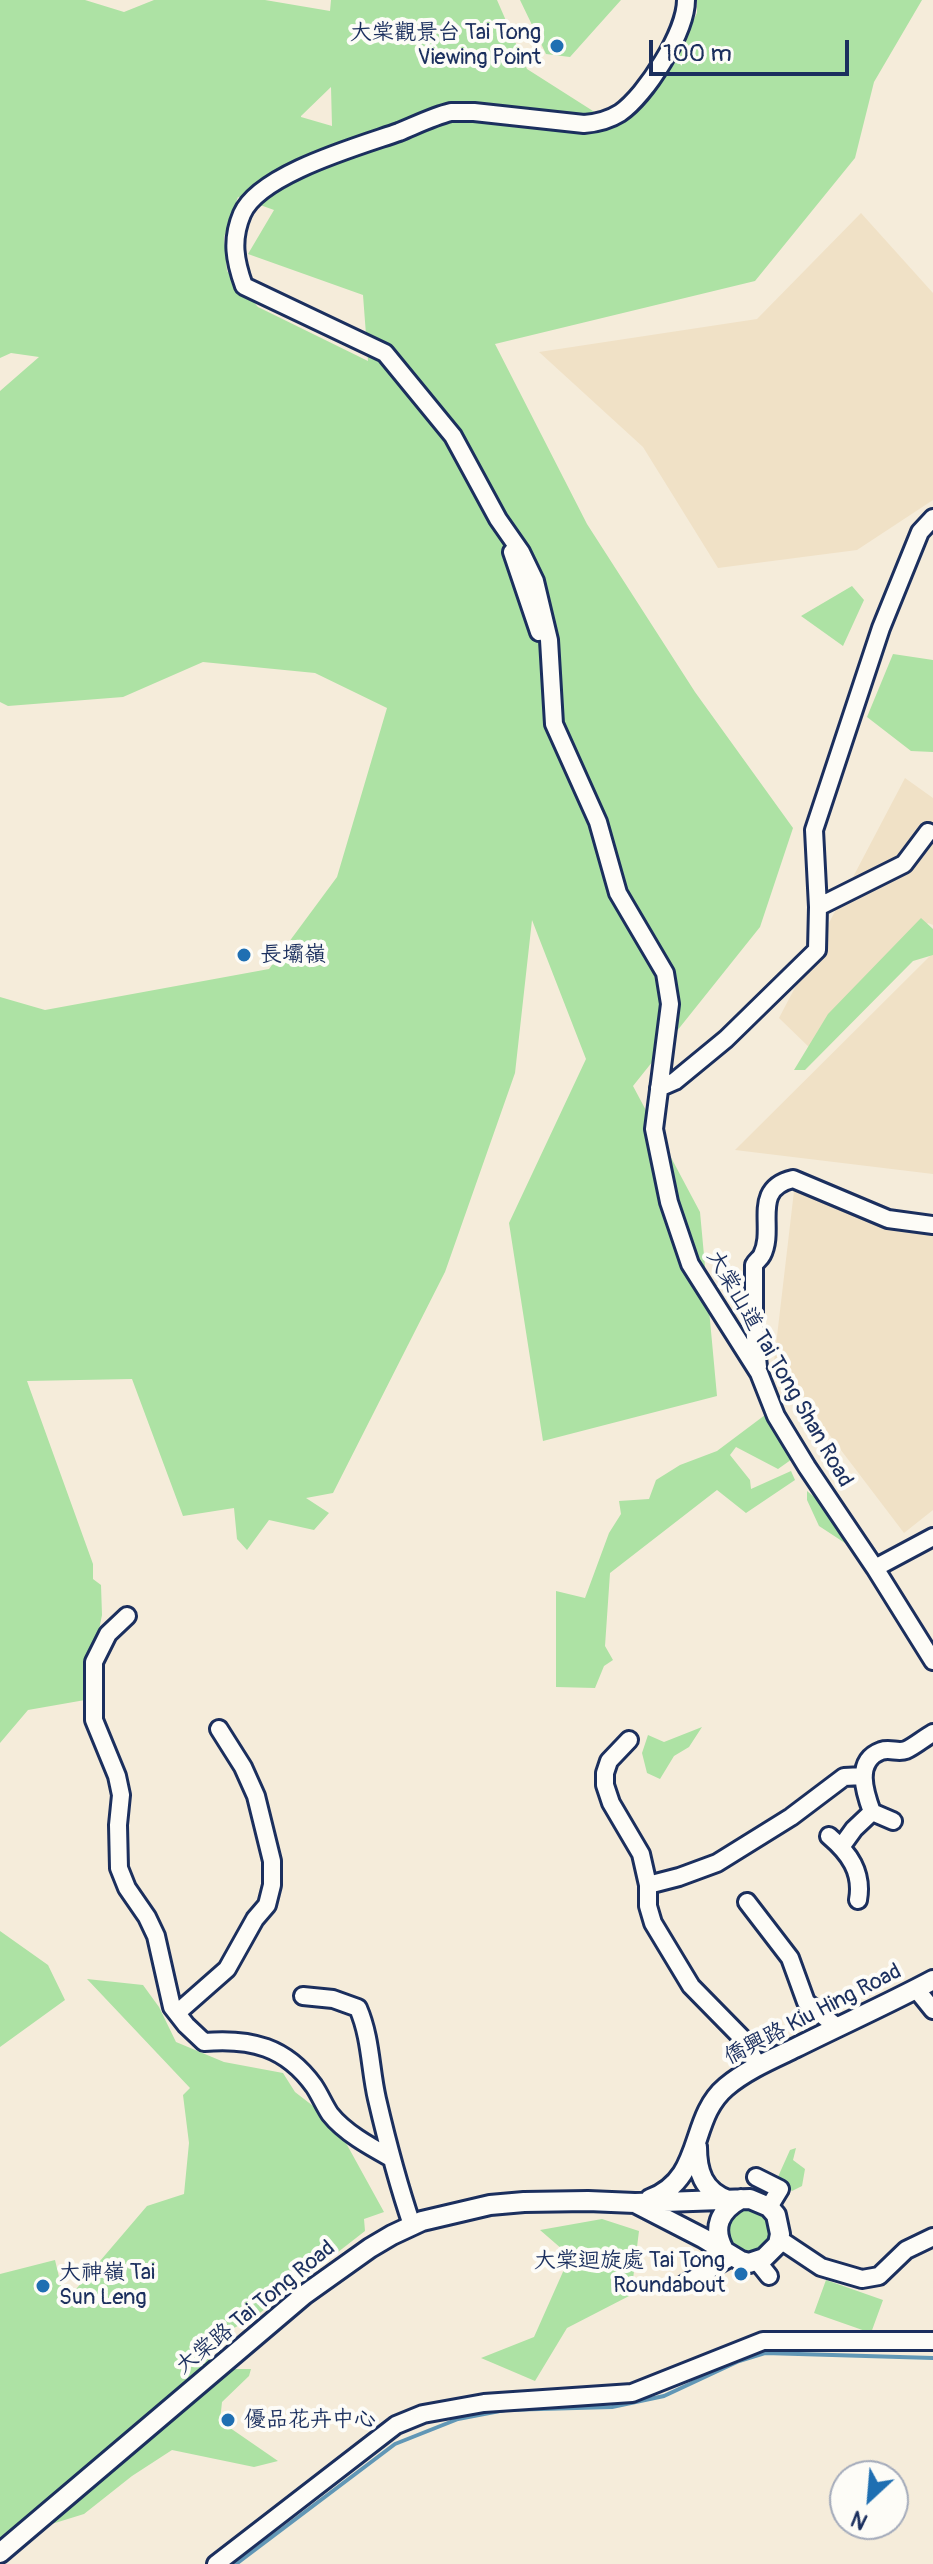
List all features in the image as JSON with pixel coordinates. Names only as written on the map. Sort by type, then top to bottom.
[{"type":"street","name":"大棠山道 Tai Tong Shan Road","points":[[686,0],[681,23],[656,71],[632,102],[610,119],[584,124],[474,112],[445,114],[305,165],[257,195],[243,212],[234,243],[235,262],[244,286],[385,353],[453,436],[503,526],[551,668],[554,724],[598,822],[618,893],[665,973],[670,1004],[654,1129],[669,1202],[690,1264],[759,1373],[776,1416],[933,1661]]},
{"type":"street","points":[[659,1088],[667,1086],[726,1039],[817,950],[814,830],[881,628],[920,532],[933,518]]},
{"type":"street","points":[[818,907],[904,864],[928,832]]},
{"type":"street","points":[[663,1055],[682,1061],[690,1069]]},
{"type":"street","points":[[759,1373],[754,1327],[754,1265],[763,1253],[769,1195],[780,1182],[793,1179],[888,1219],[933,1225]]},
{"type":"street","points":[[875,1568],[933,1537]]},
{"type":"street","points":[[127,1616],[108,1634],[94,1662],[94,1720],[117,1776],[121,1795],[119,1868],[127,1888],[156,1936],[172,2007],[204,2042],[226,2040],[261,2044],[292,2060],[314,2086],[331,2115],[366,2144],[391,2158]]},
{"type":"street","points":[[177,2013],[227,1969],[255,1919],[267,1905],[272,1885],[272,1861],[256,1796],[243,1767],[219,1729]]},
{"type":"street","points":[[893,1821],[872,1812],[862,1787],[863,1776],[879,1752],[904,1751],[933,1733]]},
{"type":"street","points":[[629,1740],[609,1761],[605,1785],[611,1803],[641,1854],[653,1923],[691,1986],[743,2039],[758,2066]]},
{"type":"street","points":[[648,1885],[717,1863],[791,1817],[844,1777],[863,1776]]},
{"type":"street","points":[[858,1900],[860,1889],[856,1869],[835,1842],[872,1812]]},
{"type":"street","points":[[747,1902],[790,1958],[806,2002],[837,2027]]},
{"type":"street","name":"僑興路 Kiu Hing Road","points":[[635,2203],[658,2196],[673,2185],[689,2163],[705,2116],[725,2087],[758,2066],[933,1980]]},
{"type":"street","points":[[916,1989],[933,2010]]},
{"type":"street","points":[[303,1996],[333,1999],[358,2008],[366,2027],[391,2158],[412,2225]]},
{"type":"street","points":[[685,2284],[728,2254],[717,2231],[718,2221],[735,2200],[713,2192],[701,2177],[697,2144]]},
{"type":"street","points":[[756,2177],[780,2189],[769,2207],[780,2225],[779,2239],[821,2267],[862,2279],[879,2276],[906,2250],[933,2237]]},
{"type":"street","name":"大棠路 Tai Tong Road","points":[[0,2553],[304,2295],[370,2248],[412,2225],[436,2216],[501,2204],[735,2200],[760,2202],[769,2207]]},
{"type":"street","name":"大棠路 Tai Tong Road","points":[[635,2203],[741,2261],[763,2269],[779,2239]]},
{"type":"street","points":[[216,2564],[396,2425],[423,2414],[484,2403],[632,2393],[763,2341],[933,2341]]},
{"type":"shaded area","points":[[861,213],[933,293],[933,500],[857,550],[718,568],[643,447],[539,352],[757,319]]},
{"type":"shaded area","points":[[905,778],[933,798],[933,925],[928,923],[813,1051],[779,1018]]},
{"type":"shaded area","points":[[933,953],[933,1174],[735,1150]]},
{"type":"shaded area","points":[[794,1191],[933,1233],[933,1510],[904,1533],[774,1362]]},
{"type":"green space","points":[[0,0],[85,0],[124,12],[154,0],[265,0],[330,11],[331,0],[497,0],[527,69],[615,125],[635,113],[669,68],[697,13],[697,0],[922,0],[874,82],[855,158],[755,281],[495,344],[587,524],[695,692],[793,828],[760,927],[633,1086],[700,1212],[717,1396],[543,1441],[509,1223],[586,1059],[532,920],[515,1073],[445,1272],[333,1493],[306,1498],[329,1513],[314,1530],[269,1520],[247,1550],[237,1539],[234,1508],[183,1516],[132,1379],[27,1381],[93,1564],[93,1579],[101,1585],[102,1615],[85,1700],[28,1710],[0,1743],[0,997],[45,1010],[269,969],[337,877],[387,708],[315,673],[203,662],[123,697],[8,706],[0,702],[0,391],[39,357],[11,353],[0,358]],"holes":[[[331,87],[332,126],[301,117],[301,116]],[[238,197],[274,210],[248,254],[363,295],[368,361],[258,307],[227,271],[224,237]]]},
{"type":"green space","points":[[520,0],[621,0],[570,57],[546,54]]},
{"type":"green space","points":[[852,586],[864,600],[843,646],[801,616]]},
{"type":"green space","points":[[893,654],[933,660],[933,752],[911,751],[867,717]]},
{"type":"green space","points":[[921,918],[933,929],[933,955],[913,961],[805,1070],[794,1070],[828,1014]]},
{"type":"green space","points":[[769,1412],[779,1439],[795,1457],[778,1469],[736,1447],[730,1455],[750,1480],[751,1489],[791,1471],[795,1480],[746,1513],[717,1490],[610,1573],[605,1646],[613,1660],[604,1666],[595,1688],[556,1687],[556,1591],[585,1598],[609,1533],[621,1514],[619,1501],[649,1499],[656,1480],[680,1465],[717,1451]]},
{"type":"green space","points":[[807,1491],[835,1514],[848,1545],[819,1526],[807,1500]]},
{"type":"green space","points":[[702,1727],[689,1747],[674,1756],[660,1779],[647,1773],[642,1753],[648,1735],[664,1742]]},
{"type":"green space","points":[[0,1931],[48,1965],[65,2000],[0,2047]]},
{"type":"green space","points":[[87,1979],[143,1985],[159,2007],[176,2042],[224,2062],[283,2073],[295,2092],[335,2123],[384,2212],[364,2219],[365,2231],[256,2316],[214,2339],[212,2369],[251,2369],[249,2376],[222,2402],[220,2421],[278,2461],[254,2467],[172,2450],[132,2476],[84,2514],[0,2540],[0,2274],[55,2260],[65,2302],[147,2206],[184,2194],[189,2143],[183,2095],[190,2088]]},
{"type":"green space","points":[[796,2148],[793,2160],[805,2169],[802,2186],[792,2191],[777,2179],[790,2150]]},
{"type":"green space","points":[[749,2208],[765,2215],[772,2231],[765,2247],[749,2254],[733,2247],[726,2231],[733,2215]]},
{"type":"green space","points":[[602,2219],[639,2231],[631,2295],[567,2328],[535,2381],[481,2358],[534,2337],[570,2256],[540,2230]]},
{"type":"green space","points":[[826,2280],[883,2300],[871,2333],[814,2313]]},
{"type":"waterway","points":[[236,2564],[395,2444],[458,2419],[505,2410],[612,2407],[664,2396],[739,2361],[765,2353],[933,2358]]},
{"type":"place","name":"大棠觀景台 Tai Tong Viewing Point","points":[[557,46]]},
{"type":"place","name":"長壩嶺","points":[[244,955]]},
{"type":"place","name":"大棠迴旋處 Tai Tong Roundabout","points":[[741,2274]]},
{"type":"place","name":"大神嶺 Tai Sun Leng","points":[[43,2286]]},
{"type":"place","name":"優品花卉中心","points":[[228,2420]]}]
